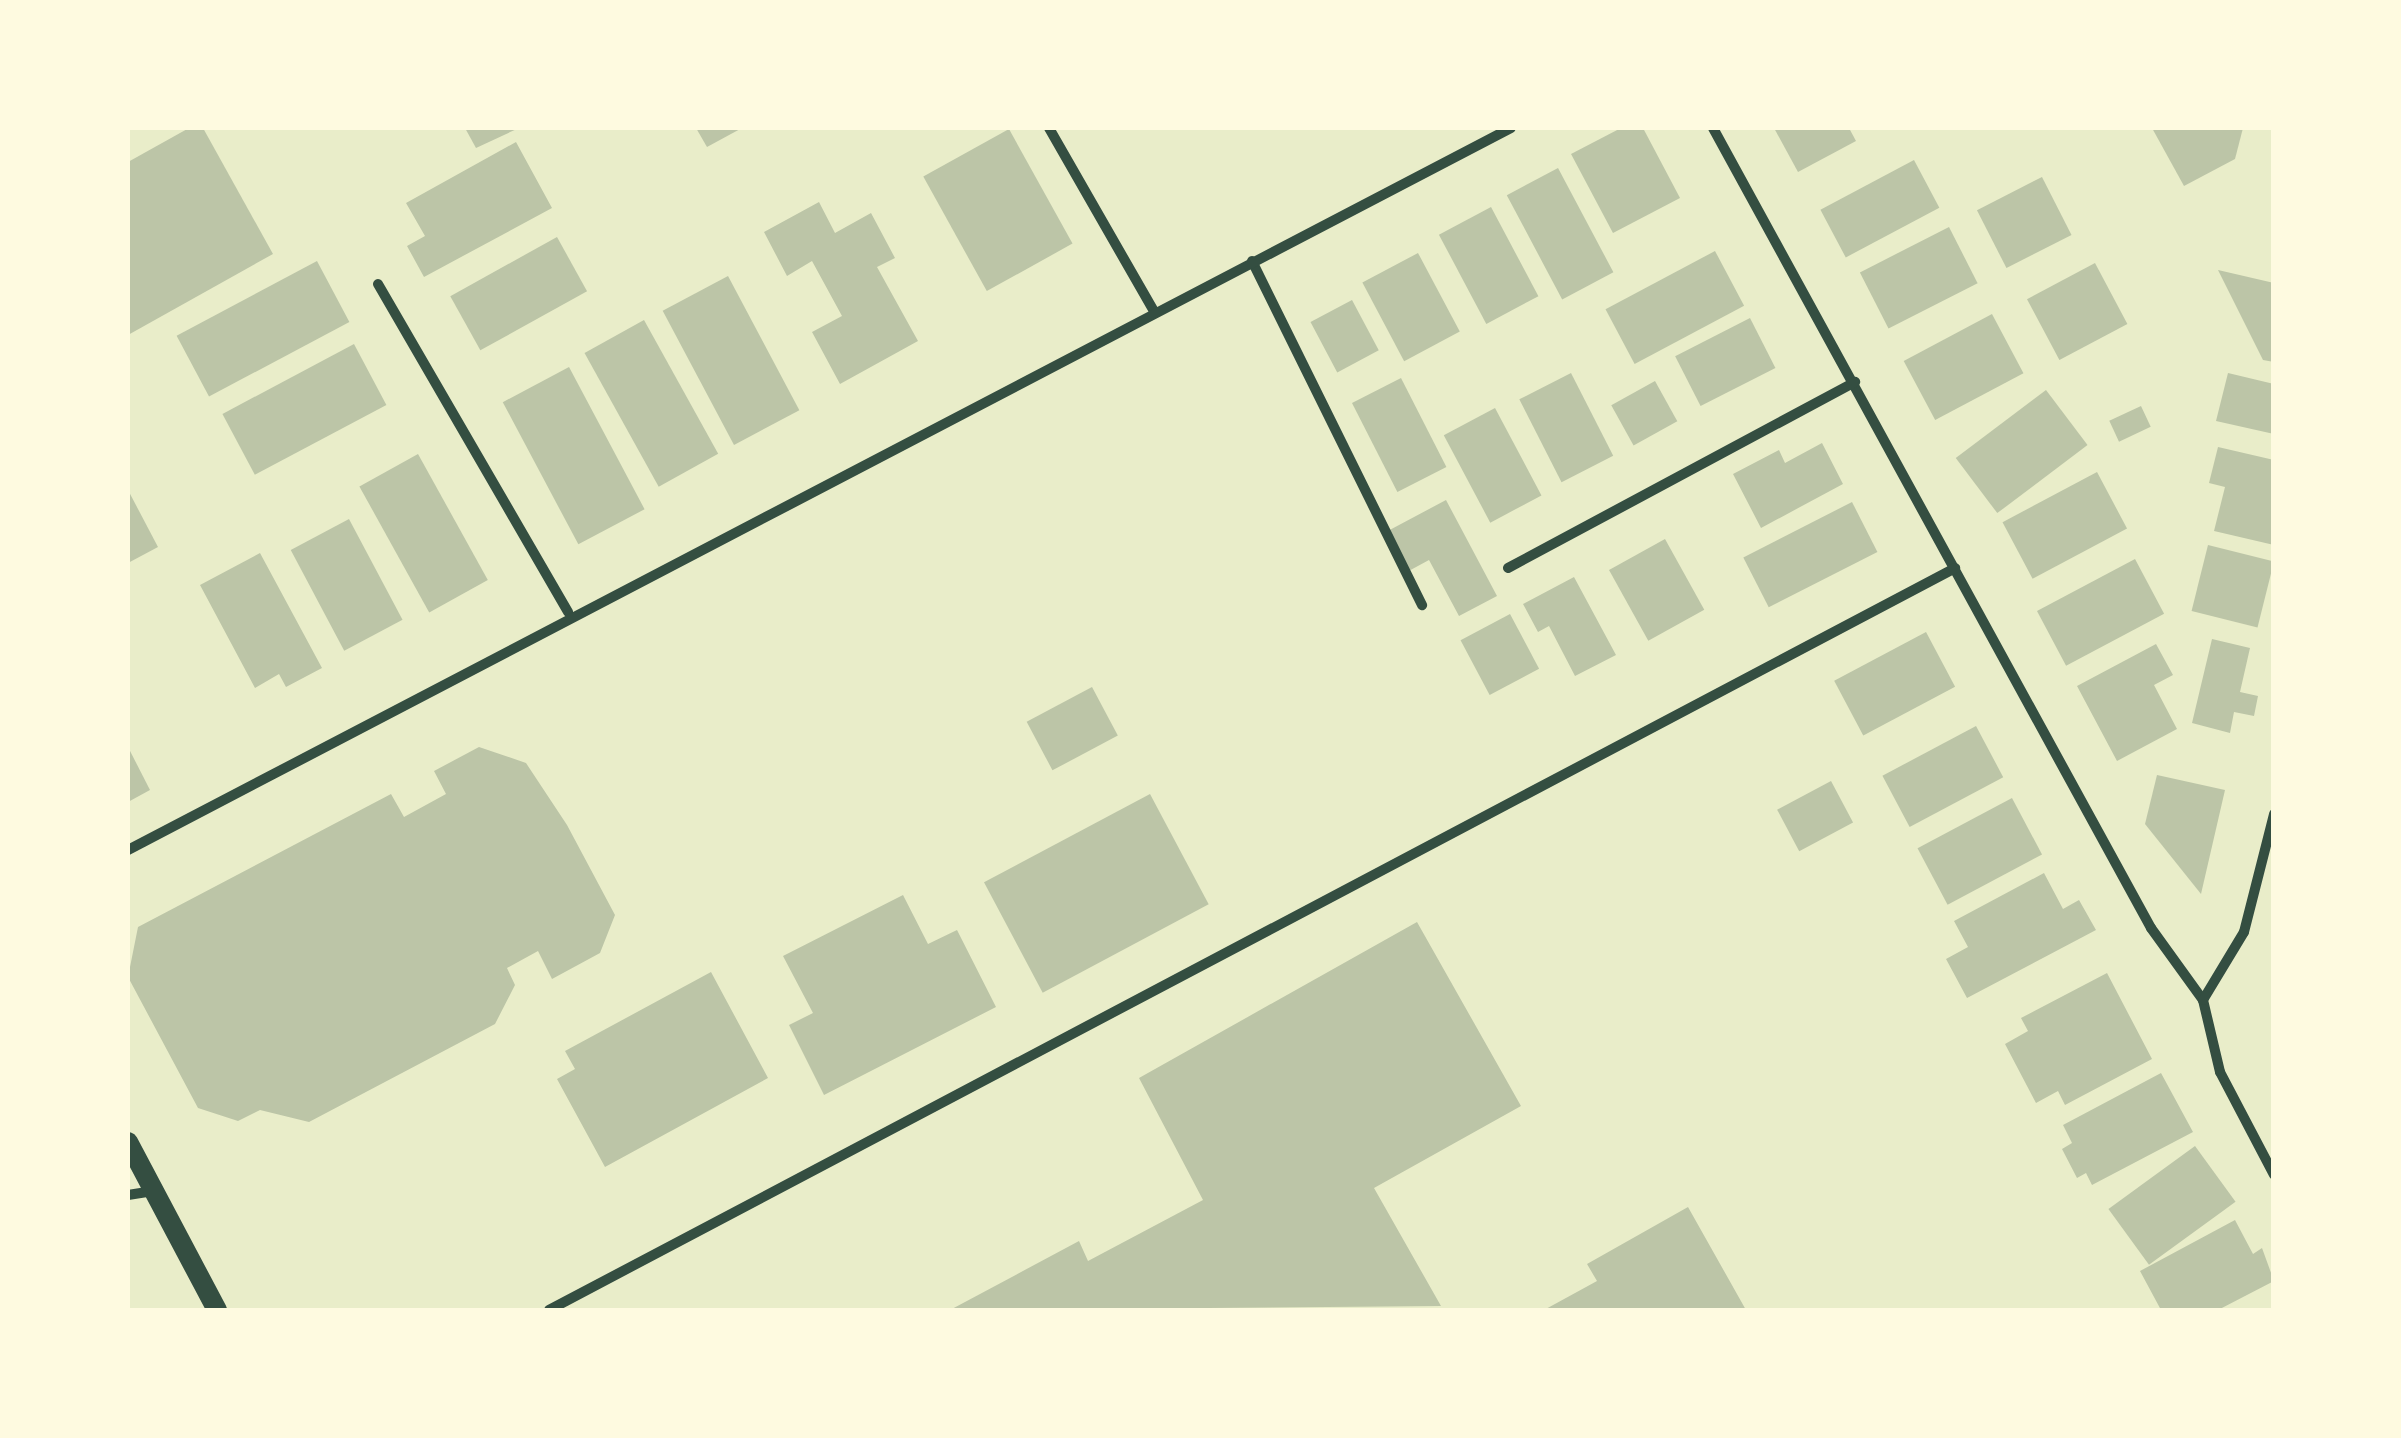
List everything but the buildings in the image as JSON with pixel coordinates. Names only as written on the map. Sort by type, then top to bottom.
[{"type":"main road","points":[[128,1142],[217,1310]]},
{"type":"street","points":[[1049,128],[1154,311]]},
{"type":"street","points":[[128,850],[568,612],[1511,128]]},
{"type":"street","points":[[1714,128],[2151,928],[2203,1000],[2220,1072],[2274,1175]]},
{"type":"street","points":[[1252,261],[1422,605]]},
{"type":"street","points":[[378,284],[568,612]]},
{"type":"street","points":[[1508,568],[1855,382]]},
{"type":"street","points":[[549,1310],[1955,568]]},
{"type":"street","points":[[2203,1000],[2244,932],[2274,814]]},
{"type":"street","points":[[128,1195],[153,1190]]}]
